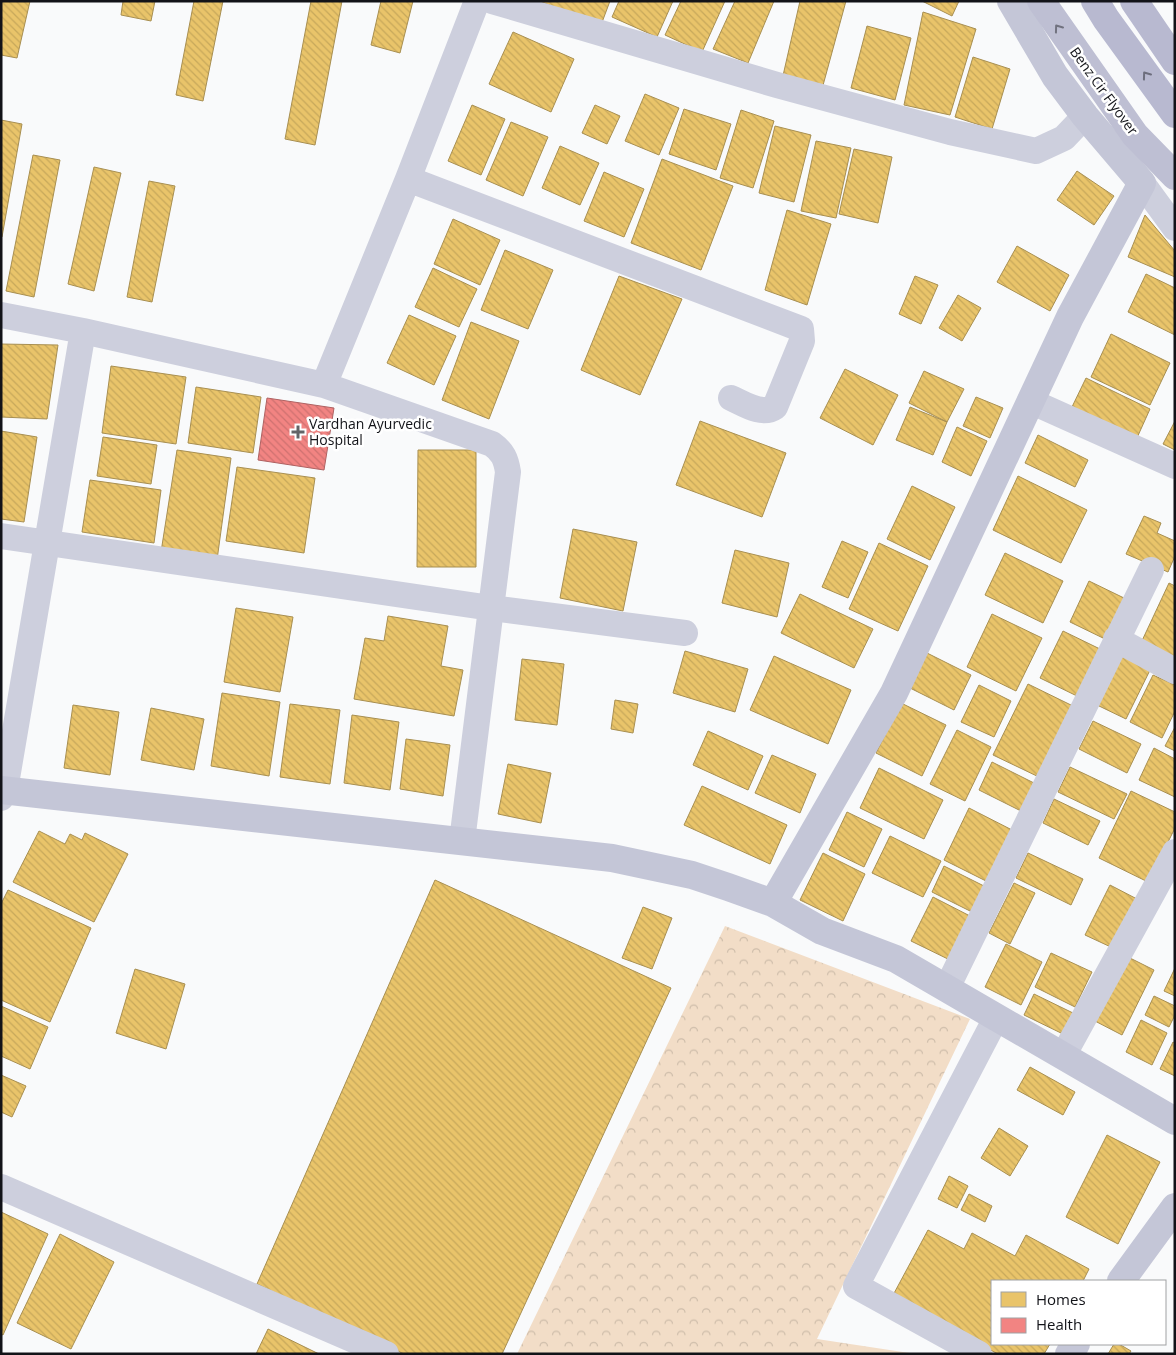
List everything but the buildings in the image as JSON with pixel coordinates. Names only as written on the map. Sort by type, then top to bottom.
[{"type":"highway","points":[[1094,1],[1175,114]]},
{"type":"highway","points":[[1134,1],[1175,61]]},
{"type":"main road","name":"Benz Cir Flyover","points":[[1041,1],[1135,135],[1175,176]]},
{"type":"street","points":[[324,385],[408,179],[477,1]]},
{"type":"street","points":[[492,1],[777,85],[950,132],[1036,151],[1064,138],[1085,116]]},
{"type":"street","points":[[1011,1],[1055,76],[1085,116],[1142,183],[1175,228]]},
{"type":"street","points":[[408,179],[801,329],[802,341],[775,407],[770,411],[763,411],[731,398]]},
{"type":"street","points":[[773,903],[894,693],[1070,317],[1142,183]]},
{"type":"street","points":[[1,315],[83,331],[324,385],[492,444],[500,450],[506,460],[508,472],[462,841]]},
{"type":"street","points":[[83,331],[2,793],[612,858],[692,875],[773,903],[822,931],[896,959],[1175,1121]]},
{"type":"street","points":[[1030,401],[1175,466]]},
{"type":"street","points":[[1,536],[491,608],[685,633]]},
{"type":"street","points":[[947,988],[1151,570]]},
{"type":"street","points":[[1116,639],[1175,671]]},
{"type":"street","points":[[1063,1056],[1175,852]]},
{"type":"street","points":[[979,1354],[856,1286],[996,1018]]},
{"type":"street","points":[[1,1187],[386,1354]]},
{"type":"street","points":[[1122,1280],[1175,1207]]},
{"type":"green space","points":[[725,926],[970,1019],[817,1339],[916,1354],[517,1354]]},
{"type":"place","name":"Vardhan Ayurvedic Hospital","points":[[298,432]]}]
